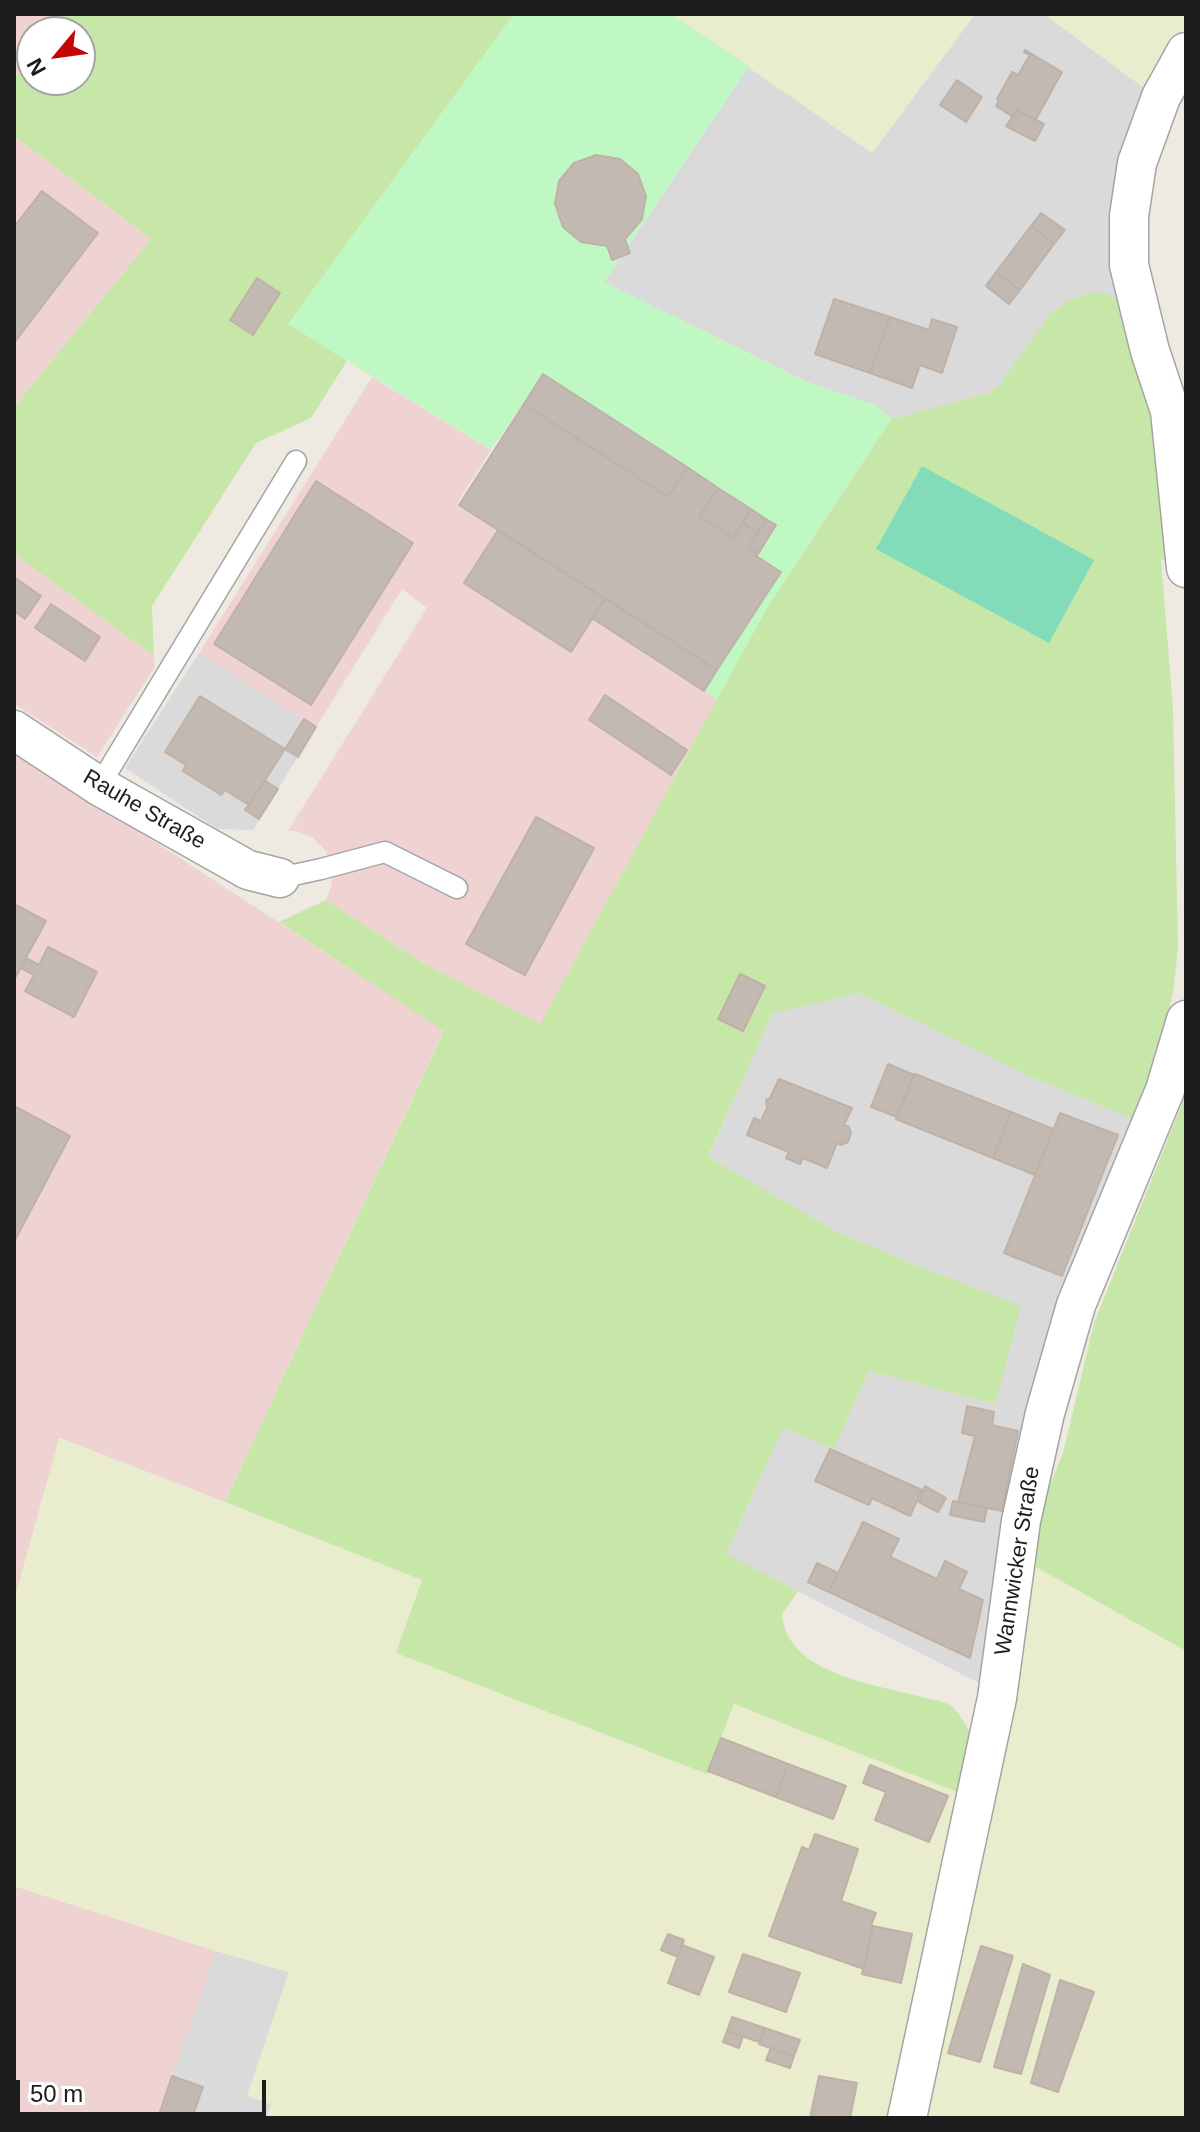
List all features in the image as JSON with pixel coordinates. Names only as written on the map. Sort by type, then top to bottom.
[{"type":"street","points":[[1186,52],[1161,97],[1137,163],[1129,216],[1129,265],[1150,351],[1178,421],[1186,568]]},
{"type":"street","name":"Rauhe Straße","points":[[14,730],[99,786],[248,870],[280,878]]},
{"type":"street","name":"Wannwicker Straße","points":[[907,2118],[997,1698],[1021,1521],[1045,1413],[1076,1305],[1165,1090],[1186,1020]]},
{"type":"lane","points":[[99,786],[296,461]]},
{"type":"lane","points":[[280,878],[385,852],[457,888]]},
{"type":"shaded area","points":[[14,14],[64,14],[16,16],[14,79]]},
{"type":"shaded area","points":[[975,14],[1044,14],[1147,90],[1125,307],[989,393],[891,419],[876,406],[805,381],[604,282],[749,66],[872,153]]},
{"type":"shaded area","points":[[14,136],[151,239],[14,407]]},
{"type":"shaded area","points":[[372,377],[491,450],[457,503],[498,530],[464,583],[592,618],[717,699],[540,1024],[423,963],[326,900],[332,884],[332,865],[325,850],[312,837],[288,831],[427,608],[402,589],[316,727],[199,653]],"holes":[[[605,696],[687,750],[671,774]]]},
{"type":"shaded area","points":[[14,554],[154,656],[155,667],[97,757],[14,704]]},
{"type":"shaded area","points":[[199,653],[316,727],[253,830],[217,829],[125,768]]},
{"type":"shaded area","points":[[14,750],[444,1030],[225,1502],[60,1438],[14,1601]]},
{"type":"shaded area","points":[[859,993],[1035,1079],[1141,1122],[987,1687],[726,1555],[783,1427],[834,1449],[869,1371],[994,1404],[915,1265],[836,1231],[708,1158],[772,1013]]},
{"type":"shaded area","points":[[14,1886],[216,1951],[158,2118],[14,2118]]},
{"type":"shaded area","points":[[216,1951],[289,1972],[247,2096],[271,2104],[267,2118],[158,2118]]},
{"type":"green space","points":[[514,14],[289,323],[347,361],[311,418],[256,443],[152,606],[154,656],[14,554],[14,407],[151,239],[14,136],[16,76],[16,96],[96,96],[96,16],[62,16]]},
{"type":"green space","points":[[514,14],[671,14],[749,66],[604,282],[805,381],[876,406],[891,419],[765,611],[717,699],[704,691],[781,572],[756,556],[775,525],[543,375],[491,450],[288,324]]},
{"type":"green space","points":[[671,14],[975,14],[872,153]]},
{"type":"green space","points":[[1044,14],[1186,14],[1186,25],[1147,90]]},
{"type":"green space","points":[[1098,291],[1113,296],[1125,307],[1153,412],[1179,567],[1161,559],[1173,708],[1178,947],[1174,986],[1154,1087],[1141,1122],[1035,1079],[859,993],[772,1014],[708,1157],[836,1231],[1021,1306],[995,1404],[869,1371],[834,1449],[783,1428],[726,1554],[798,1591],[782,1614],[787,1635],[800,1651],[817,1664],[861,1682],[942,1702],[953,1708],[969,1732],[974,1747],[967,1796],[734,1704],[707,1774],[396,1653],[422,1580],[225,1502],[444,1031],[279,922],[326,900],[423,963],[540,1024],[765,611],[891,419],[989,393],[1000,384],[1051,313],[1071,299]]},
{"type":"green space","points":[[922,466],[1094,560],[1049,643],[876,549]]},
{"type":"green space","points":[[1186,1037],[1186,1651],[1020,1558],[1063,1453],[1094,1323],[1182,1104]]},
{"type":"green space","points":[[59,1438],[422,1580],[397,1653],[706,1774],[733,1704],[967,1796],[902,2118],[267,2118],[271,2104],[247,2096],[289,1972],[14,1886],[14,1601]]},
{"type":"green space","points":[[1020,1558],[1186,1651],[1186,2118],[913,2118]]},
{"type":"building","points":[[1025,50],[1062,72],[1035,121],[1017,110],[1013,117],[996,106],[1012,72],[1018,75],[1030,55]]},
{"type":"building","points":[[957,80],[982,97],[966,122],[940,105]]},
{"type":"building","points":[[1017,110],[1044,124],[1035,141],[1006,126]]},
{"type":"building","points":[[596,155],[620,159],[638,174],[646,196],[642,219],[625,239],[630,253],[612,260],[607,246],[581,242],[563,227],[555,204],[559,181],[574,163]]},
{"type":"building","points":[[42,191],[98,233],[14,343],[14,227]]},
{"type":"building","points":[[1041,213],[1065,230],[1054,244],[1031,226]]},
{"type":"building","points":[[1031,226],[1054,244],[1020,290],[996,272]]},
{"type":"building","points":[[996,272],[1020,290],[1009,304],[986,286]]},
{"type":"building","points":[[257,278],[280,293],[253,335],[230,320]]},
{"type":"building","points":[[834,299],[890,317],[870,373],[815,354]]},
{"type":"building","points":[[890,317],[929,330],[932,319],[957,327],[942,373],[920,365],[912,388],[870,373]]},
{"type":"building","points":[[543,374],[687,467],[668,497],[524,404]]},
{"type":"building","points":[[524,404],[668,497],[687,467],[718,488],[699,516],[733,538],[743,523],[758,533],[748,548],[781,572],[717,670],[459,505]]},
{"type":"building","points":[[316,481],[413,543],[311,705],[214,644]]},
{"type":"building","points":[[718,488],[751,509],[733,538],[699,516]]},
{"type":"building","points":[[751,509],[766,519],[758,533],[743,523]]},
{"type":"building","points":[[766,519],[776,525],[758,554],[748,548]]},
{"type":"building","points":[[498,530],[605,599],[571,652],[464,583]]},
{"type":"building","points":[[14,577],[41,596],[25,619],[14,611]]},
{"type":"building","points":[[605,598],[717,670],[704,691],[592,618]]},
{"type":"building","points":[[51,604],[100,637],[85,661],[35,628]]},
{"type":"building","points":[[605,695],[687,750],[671,775],[589,720]]},
{"type":"building","points":[[200,696],[285,749],[249,805],[225,790],[221,795],[183,771],[186,765],[165,752]]},
{"type":"building","points":[[304,719],[316,727],[298,757],[285,749]]},
{"type":"building","points":[[265,781],[278,789],[259,819],[245,810]]},
{"type":"building","points":[[536,817],[594,848],[525,975],[466,944]]},
{"type":"building","points":[[14,904],[46,921],[14,980]]},
{"type":"building","points":[[48,947],[97,972],[74,1017],[25,991],[34,975],[21,968],[26,958],[39,965]]},
{"type":"building","points":[[740,974],[765,986],[743,1031],[718,1019]]},
{"type":"building","points":[[888,1064],[914,1075],[897,1117],[871,1107]]},
{"type":"building","points":[[915,1074],[1011,1112],[993,1158],[896,1119]]},
{"type":"building","points":[[779,1079],[852,1108],[844,1125],[849,1127],[851,1133],[848,1142],[837,1143],[827,1168],[803,1158],[800,1164],[786,1158],[789,1152],[747,1135],[754,1118],[761,1121],[767,1108],[766,1100]]},
{"type":"building","points":[[14,1106],[70,1136],[14,1242]]},
{"type":"building","points":[[1011,1112],[1053,1129],[1035,1175],[993,1158]]},
{"type":"building","points":[[1060,1113],[1118,1135],[1062,1276],[1004,1253]]},
{"type":"building","points":[[967,1406],[994,1412],[992,1425],[1018,1431],[1002,1511],[958,1502],[975,1436],[962,1433]]},
{"type":"building","points":[[830,1449],[922,1490],[910,1516],[872,1498],[869,1505],[815,1481]]},
{"type":"building","points":[[925,1486],[946,1498],[938,1512],[919,1502]]},
{"type":"building","points":[[953,1501],[987,1508],[984,1522],[950,1515]]},
{"type":"building","points":[[863,1522],[899,1539],[890,1557],[937,1579],[945,1561],[967,1572],[959,1589],[983,1600],[970,1658],[829,1592]]},
{"type":"building","points":[[817,1563],[838,1573],[829,1592],[808,1582]]},
{"type":"building","points":[[721,1738],[788,1764],[776,1797],[708,1771]]},
{"type":"building","points":[[788,1764],[846,1786],[833,1819],[776,1797]]},
{"type":"building","points":[[870,1765],[948,1796],[929,1842],[875,1820],[886,1792],[863,1783]]},
{"type":"building","points":[[815,1834],[858,1849],[841,1901],[876,1913],[864,1969],[769,1936],[802,1847],[809,1850]]},
{"type":"building","points":[[873,1926],[912,1934],[901,1983],[862,1974]]},
{"type":"building","points":[[668,1934],[684,1940],[678,1957],[661,1950]]},
{"type":"building","points":[[682,1945],[714,1957],[699,1995],[668,1983]]},
{"type":"building","points":[[981,1946],[1013,1956],[980,2062],[948,2053]]},
{"type":"building","points":[[743,1954],[800,1973],[786,2012],[729,1992]]},
{"type":"building","points":[[1023,1964],[1050,1975],[1021,2074],[994,2067]]},
{"type":"building","points":[[1060,1980],[1094,1992],[1058,2092],[1031,2083]]},
{"type":"building","points":[[732,2017],[765,2028],[759,2042],[727,2031]]},
{"type":"building","points":[[765,2028],[800,2040],[794,2056],[759,2044]]},
{"type":"building","points":[[727,2031],[743,2036],[739,2048],[723,2042]]},
{"type":"building","points":[[771,2048],[794,2056],[790,2068],[766,2060]]},
{"type":"building","points":[[172,2076],[203,2087],[192,2118],[158,2118]]},
{"type":"building","points":[[819,2076],[857,2083],[850,2118],[810,2118]]}]
